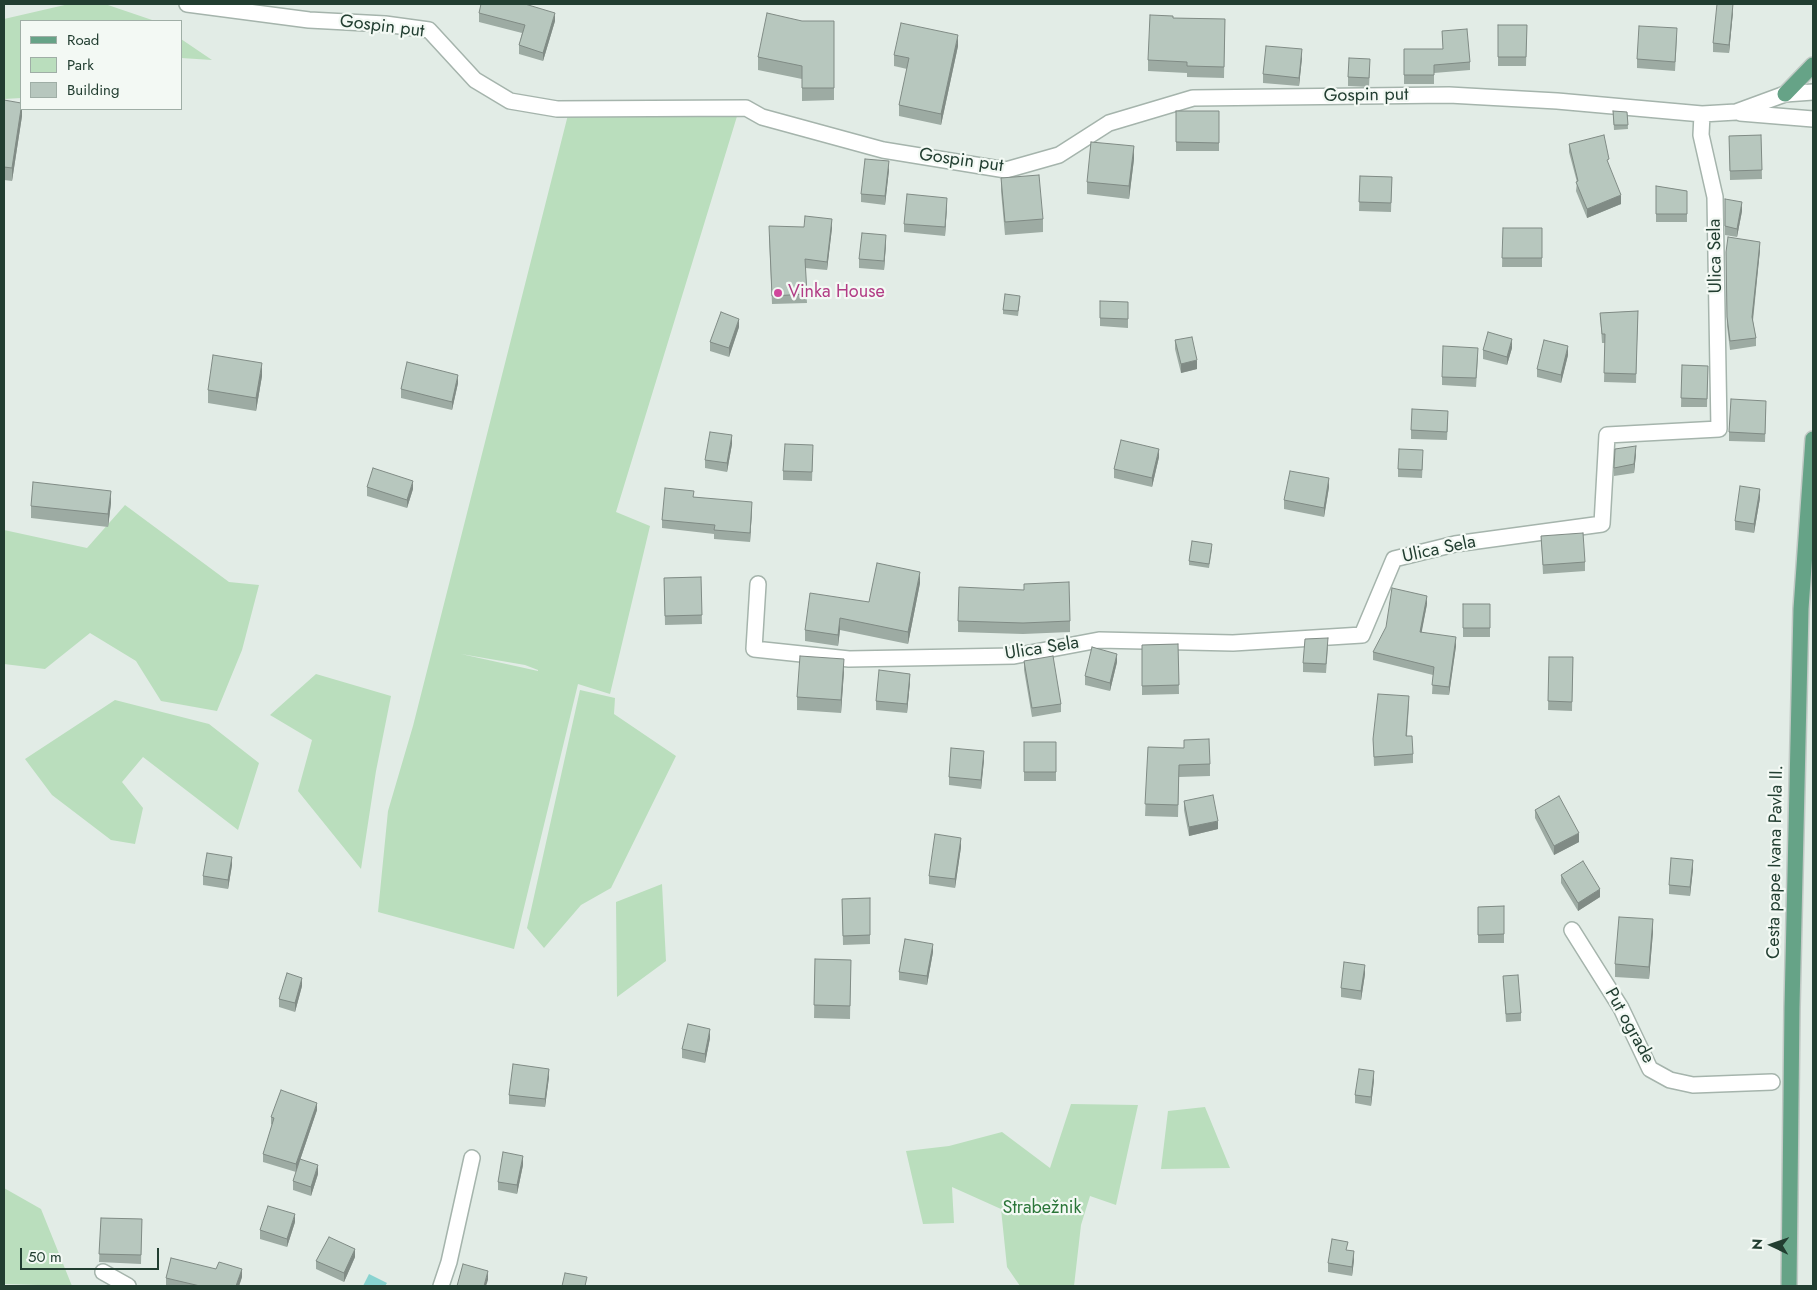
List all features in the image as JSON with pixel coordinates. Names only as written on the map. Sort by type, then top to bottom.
[{"type":"main road","points":[[1785,94],[1804,77],[1813,65]]},
{"type":"main road","name":"Cesta pape Ivana Pavla II.","points":[[1789,1286],[1792,1007],[1801,609],[1813,439]]},
{"type":"street","name":"Gospin put","points":[[187,4],[309,20],[385,24],[429,30],[475,80],[510,101],[557,109],[746,108],[762,116],[882,150],[1006,170],[1059,155],[1109,123],[1194,98],[1449,95],[1557,101],[1702,114],[1736,112],[1785,94],[1813,92]]},
{"type":"street","points":[[1736,112],[1813,119]]},
{"type":"street","name":"Ulica Sela","points":[[758,584],[754,649],[849,659],[1014,656],[1100,640],[1233,643],[1362,635],[1394,559],[1455,544],[1602,524],[1607,435],[1719,429],[1715,197],[1701,135],[1702,114]]},
{"type":"street","name":"Put ograde","points":[[1572,930],[1622,1008],[1650,1069],[1670,1080],[1693,1086],[1772,1082]]},
{"type":"street","points":[[441,1286],[449,1262],[472,1158]]},
{"type":"street","points":[[103,1272],[128,1286]]},
{"type":"green space","points":[[69,4],[105,4],[152,20],[20,20],[20,98],[4,99],[4,19]]},
{"type":"green space","points":[[182,40],[212,60],[182,58]]},
{"type":"green space","points":[[571,103],[738,113],[616,512],[650,526],[610,694],[578,684],[514,949],[378,912],[388,811],[413,726]],"holes":[[[461,654],[525,665],[538,671]]]},
{"type":"green space","points":[[125,505],[229,582],[259,585],[242,650],[217,711],[161,701],[136,661],[90,633],[45,669],[4,664],[4,530],[87,548]]},
{"type":"green space","points":[[316,674],[391,696],[376,771],[361,869],[298,791],[312,740],[270,715]]},
{"type":"green space","points":[[580,690],[615,698],[614,714],[676,756],[611,888],[581,905],[544,948],[527,928]]},
{"type":"green space","points":[[115,700],[209,724],[259,763],[238,830],[143,757],[122,782],[143,808],[135,844],[111,840],[52,795],[25,759]]},
{"type":"green space","points":[[662,884],[666,961],[617,997],[616,902]]},
{"type":"green space","name":"Strabežnik","points":[[1071,1104],[1138,1105],[1116,1205],[1090,1196],[1081,1225],[1074,1286],[1020,1286],[1007,1267],[1001,1209],[952,1187],[954,1223],[923,1224],[906,1151],[949,1146],[1002,1132],[1050,1168]]},
{"type":"green space","points":[[1205,1107],[1230,1168],[1161,1169],[1168,1111]]},
{"type":"green space","points":[[4,1188],[41,1209],[72,1286],[4,1284]]},
{"type":"water","points":[[369,1274],[387,1283],[385,1286],[363,1286]]},
{"type":"building","points":[[481,4],[525,4],[555,13],[543,53],[519,45],[525,25],[479,13]]},
{"type":"building","points":[[1717,4],[1733,4],[1729,45],[1713,43]]},
{"type":"building","points":[[767,13],[802,21],[834,21],[834,88],[802,88],[802,66],[758,57]]},
{"type":"building","points":[[1150,15],[1173,16],[1173,18],[1225,19],[1224,67],[1187,66],[1187,62],[1148,60]]},
{"type":"building","points":[[901,23],[958,35],[941,114],[899,105],[909,58],[894,55]]},
{"type":"building","points":[[1498,25],[1527,25],[1526,57],[1498,57]]},
{"type":"building","points":[[1639,26],[1677,28],[1675,62],[1637,59]]},
{"type":"building","points":[[1467,29],[1470,62],[1434,65],[1434,75],[1404,75],[1404,49],[1443,49],[1442,31]]},
{"type":"building","points":[[1266,46],[1302,49],[1299,78],[1263,74]]},
{"type":"building","points":[[1349,58],[1370,59],[1369,78],[1348,77]]},
{"type":"building","points":[[4,100],[20,103],[21,110],[12,168],[4,167]]},
{"type":"building","points":[[1176,111],[1219,111],[1219,143],[1176,142]]},
{"type":"building","points":[[1613,111],[1627,112],[1628,125],[1614,125]]},
{"type":"building","points":[[1604,135],[1609,159],[1607,160],[1621,195],[1587,209],[1576,182],[1578,181],[1569,144]]},
{"type":"building","points":[[1761,135],[1762,170],[1730,171],[1729,136]]},
{"type":"building","points":[[1091,142],[1134,146],[1129,186],[1087,182]]},
{"type":"building","points":[[865,159],[889,161],[885,196],[861,194]]},
{"type":"building","points":[[1039,175],[1043,219],[1005,222],[1001,178]]},
{"type":"building","points":[[1360,176],[1392,177],[1391,203],[1359,202]]},
{"type":"building","points":[[1656,186],[1687,191],[1687,214],[1656,214]]},
{"type":"building","points":[[907,194],[947,198],[945,227],[904,224]]},
{"type":"building","points":[[1725,199],[1742,202],[1737,229],[1725,226]]},
{"type":"building","points":[[805,216],[832,219],[827,262],[805,259],[807,294],[772,296],[769,226],[804,227]]},
{"type":"building","points":[[1503,228],[1542,228],[1542,258],[1502,258]]},
{"type":"building","points":[[862,233],[886,235],[884,261],[859,259]]},
{"type":"building","points":[[1728,237],[1760,242],[1752,317],[1756,338],[1730,341],[1727,317],[1726,252]]},
{"type":"building","points":[[1005,294],[1020,296],[1018,311],[1003,310]]},
{"type":"building","points":[[1100,301],[1128,302],[1128,319],[1100,318]]},
{"type":"building","points":[[1638,311],[1636,374],[1604,373],[1605,334],[1602,334],[1600,313]]},
{"type":"building","points":[[721,312],[739,319],[729,348],[710,342]]},
{"type":"building","points":[[1488,332],[1512,339],[1507,357],[1483,350]]},
{"type":"building","points":[[1192,337],[1197,360],[1181,364],[1175,340]]},
{"type":"building","points":[[1544,340],[1568,346],[1561,375],[1537,369]]},
{"type":"building","points":[[1443,346],[1478,348],[1476,378],[1442,377]]},
{"type":"building","points":[[213,355],[262,363],[256,398],[208,390]]},
{"type":"building","points":[[407,362],[458,375],[452,402],[401,389]]},
{"type":"building","points":[[1682,365],[1708,366],[1707,399],[1681,398]]},
{"type":"building","points":[[1731,399],[1766,401],[1765,434],[1729,432]]},
{"type":"building","points":[[1412,409],[1448,411],[1447,432],[1411,430]]},
{"type":"building","points":[[710,432],[732,435],[727,463],[705,460]]},
{"type":"building","points":[[1121,440],[1159,449],[1152,478],[1114,469]]},
{"type":"building","points":[[785,444],[813,445],[812,472],[783,471]]},
{"type":"building","points":[[1636,446],[1634,464],[1614,468],[1615,449]]},
{"type":"building","points":[[1399,449],[1423,450],[1422,470],[1398,469]]},
{"type":"building","points":[[373,468],[413,481],[407,500],[367,487]]},
{"type":"building","points":[[1290,471],[1329,478],[1324,508],[1284,500]]},
{"type":"building","points":[[33,482],[111,491],[108,514],[31,506]]},
{"type":"building","points":[[1740,486],[1760,489],[1754,524],[1735,521]]},
{"type":"building","points":[[665,488],[694,491],[693,497],[752,502],[750,533],[714,530],[715,525],[662,520]]},
{"type":"building","points":[[1583,533],[1585,562],[1543,565],[1541,536]]},
{"type":"building","points":[[1192,541],[1212,544],[1209,564],[1189,561]]},
{"type":"building","points":[[877,563],[920,572],[908,632],[840,618],[838,635],[805,630],[810,593],[869,602]]},
{"type":"building","points":[[701,577],[702,615],[665,616],[664,578]]},
{"type":"building","points":[[1069,582],[1070,621],[1023,623],[958,621],[959,587],[1024,590],[1024,584]]},
{"type":"building","points":[[1392,588],[1427,596],[1420,632],[1456,637],[1449,687],[1432,685],[1434,667],[1373,652],[1386,627]]},
{"type":"building","points":[[1463,604],[1490,604],[1490,628],[1463,628]]},
{"type":"building","points":[[1328,638],[1326,664],[1303,663],[1305,639]]},
{"type":"building","points":[[1178,644],[1179,685],[1142,686],[1142,645]]},
{"type":"building","points":[[1092,647],[1117,654],[1110,683],[1085,676]]},
{"type":"building","points":[[800,656],[844,659],[841,700],[797,697]]},
{"type":"building","points":[[1053,656],[1061,704],[1032,708],[1024,661]]},
{"type":"building","points":[[1549,657],[1573,657],[1572,702],[1548,701]]},
{"type":"building","points":[[879,670],[910,674],[907,704],[876,701]]},
{"type":"building","points":[[1378,694],[1409,696],[1406,736],[1412,736],[1413,754],[1374,757],[1373,739]]},
{"type":"building","points":[[1209,739],[1210,764],[1179,765],[1178,805],[1145,804],[1148,747],[1184,748],[1184,740]]},
{"type":"building","points":[[1024,742],[1056,742],[1056,772],[1024,772]]},
{"type":"building","points":[[951,748],[984,751],[981,780],[949,777]]},
{"type":"building","points":[[1213,795],[1218,821],[1189,827],[1184,801]]},
{"type":"building","points":[[1559,796],[1579,833],[1554,846],[1535,810]]},
{"type":"building","points":[[935,834],[961,838],[955,879],[929,876]]},
{"type":"building","points":[[207,853],[232,857],[228,880],[203,876]]},
{"type":"building","points":[[1671,858],[1693,860],[1690,887],[1669,885]]},
{"type":"building","points":[[1583,861],[1600,889],[1578,903],[1561,875]]},
{"type":"building","points":[[870,898],[870,935],[843,936],[842,899]]},
{"type":"building","points":[[1504,906],[1504,934],[1478,935],[1478,907]]},
{"type":"building","points":[[1619,917],[1653,919],[1649,967],[1615,964]]},
{"type":"building","points":[[905,939],[933,944],[927,976],[899,972]]},
{"type":"building","points":[[815,959],[851,960],[850,1006],[814,1005]]},
{"type":"building","points":[[1344,962],[1365,965],[1361,991],[1341,988]]},
{"type":"building","points":[[287,973],[302,978],[295,1003],[279,999]]},
{"type":"building","points":[[1518,975],[1521,1013],[1506,1014],[1503,976]]},
{"type":"building","points":[[688,1024],[710,1029],[705,1054],[682,1049]]},
{"type":"building","points":[[513,1064],[549,1069],[545,1099],[509,1095]]},
{"type":"building","points":[[1359,1069],[1374,1071],[1371,1097],[1355,1095]]},
{"type":"building","points":[[281,1090],[317,1103],[296,1164],[263,1154],[274,1118],[271,1117]]},
{"type":"building","points":[[503,1152],[523,1156],[517,1185],[498,1182]]},
{"type":"building","points":[[300,1159],[318,1165],[311,1187],[293,1181]]},
{"type":"building","points":[[268,1206],[295,1214],[287,1239],[260,1230]]},
{"type":"building","points":[[101,1218],[142,1219],[141,1255],[99,1254]]},
{"type":"building","points":[[329,1237],[355,1249],[344,1273],[316,1261]]},
{"type":"building","points":[[1332,1239],[1348,1242],[1346,1250],[1354,1251],[1352,1267],[1328,1263]]},
{"type":"building","points":[[171,1258],[216,1269],[219,1262],[242,1269],[236,1286],[200,1286],[166,1278]]},
{"type":"building","points":[[463,1264],[488,1271],[484,1286],[457,1286]]},
{"type":"building","points":[[565,1273],[587,1277],[585,1286],[562,1286]]},
{"type":"place","name":"Vinka House","points":[[778,293]]}]
